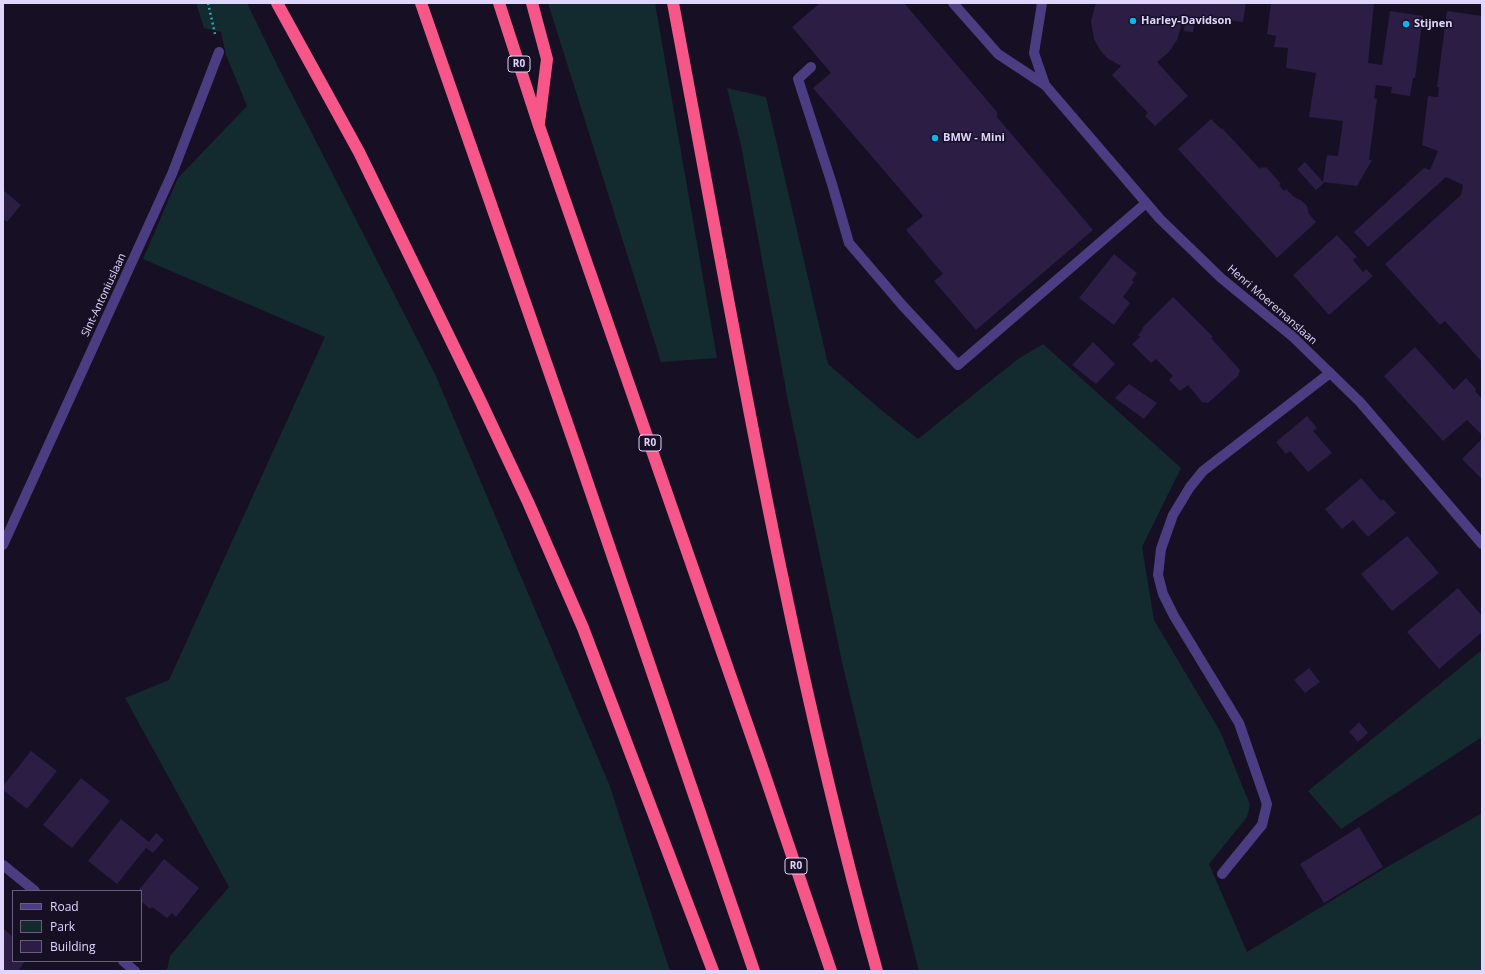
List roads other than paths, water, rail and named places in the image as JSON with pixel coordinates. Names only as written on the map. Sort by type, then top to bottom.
[{"type":"highway","points":[[277,3],[359,152],[477,393],[528,502],[583,628],[713,971]]},
{"type":"highway","points":[[421,3],[575,446],[754,971]]},
{"type":"highway","name":"R0","points":[[499,3],[539,126],[763,768],[831,971]]},
{"type":"highway","points":[[532,3],[547,59],[539,126]]},
{"type":"highway","points":[[673,3],[749,414],[786,593],[819,747],[864,927],[877,971]]},
{"type":"street","name":"Henri Moeremanslaan","points":[[953,3],[998,54],[1045,85],[1146,203],[1176,235],[1221,278],[1293,337],[1360,402],[1482,544]]},
{"type":"street","name":"Henri Moeremanslaan","points":[[1042,3],[1034,53],[1045,85]]},
{"type":"street","name":"Sint-Antoniuslaan","points":[[3,544],[172,174],[219,52]]},
{"type":"street","points":[[811,67],[798,79],[832,184],[849,243],[903,306],[958,365],[1146,203]]},
{"type":"street","points":[[1222,874],[1262,825],[1267,804],[1239,723],[1174,616],[1164,594],[1158,575],[1161,549],[1173,515],[1190,487],[1203,471],[1330,374]]},
{"type":"street","points":[[3,865],[34,890]]},
{"type":"street","points":[[124,962],[136,971]]},
{"type":"place","name":"Harley-Davidson","points":[[1133,21]]},
{"type":"place","name":"Stijnen","points":[[1406,24]]},
{"type":"place","name":"BMW - Mini","points":[[935,138]]}]
